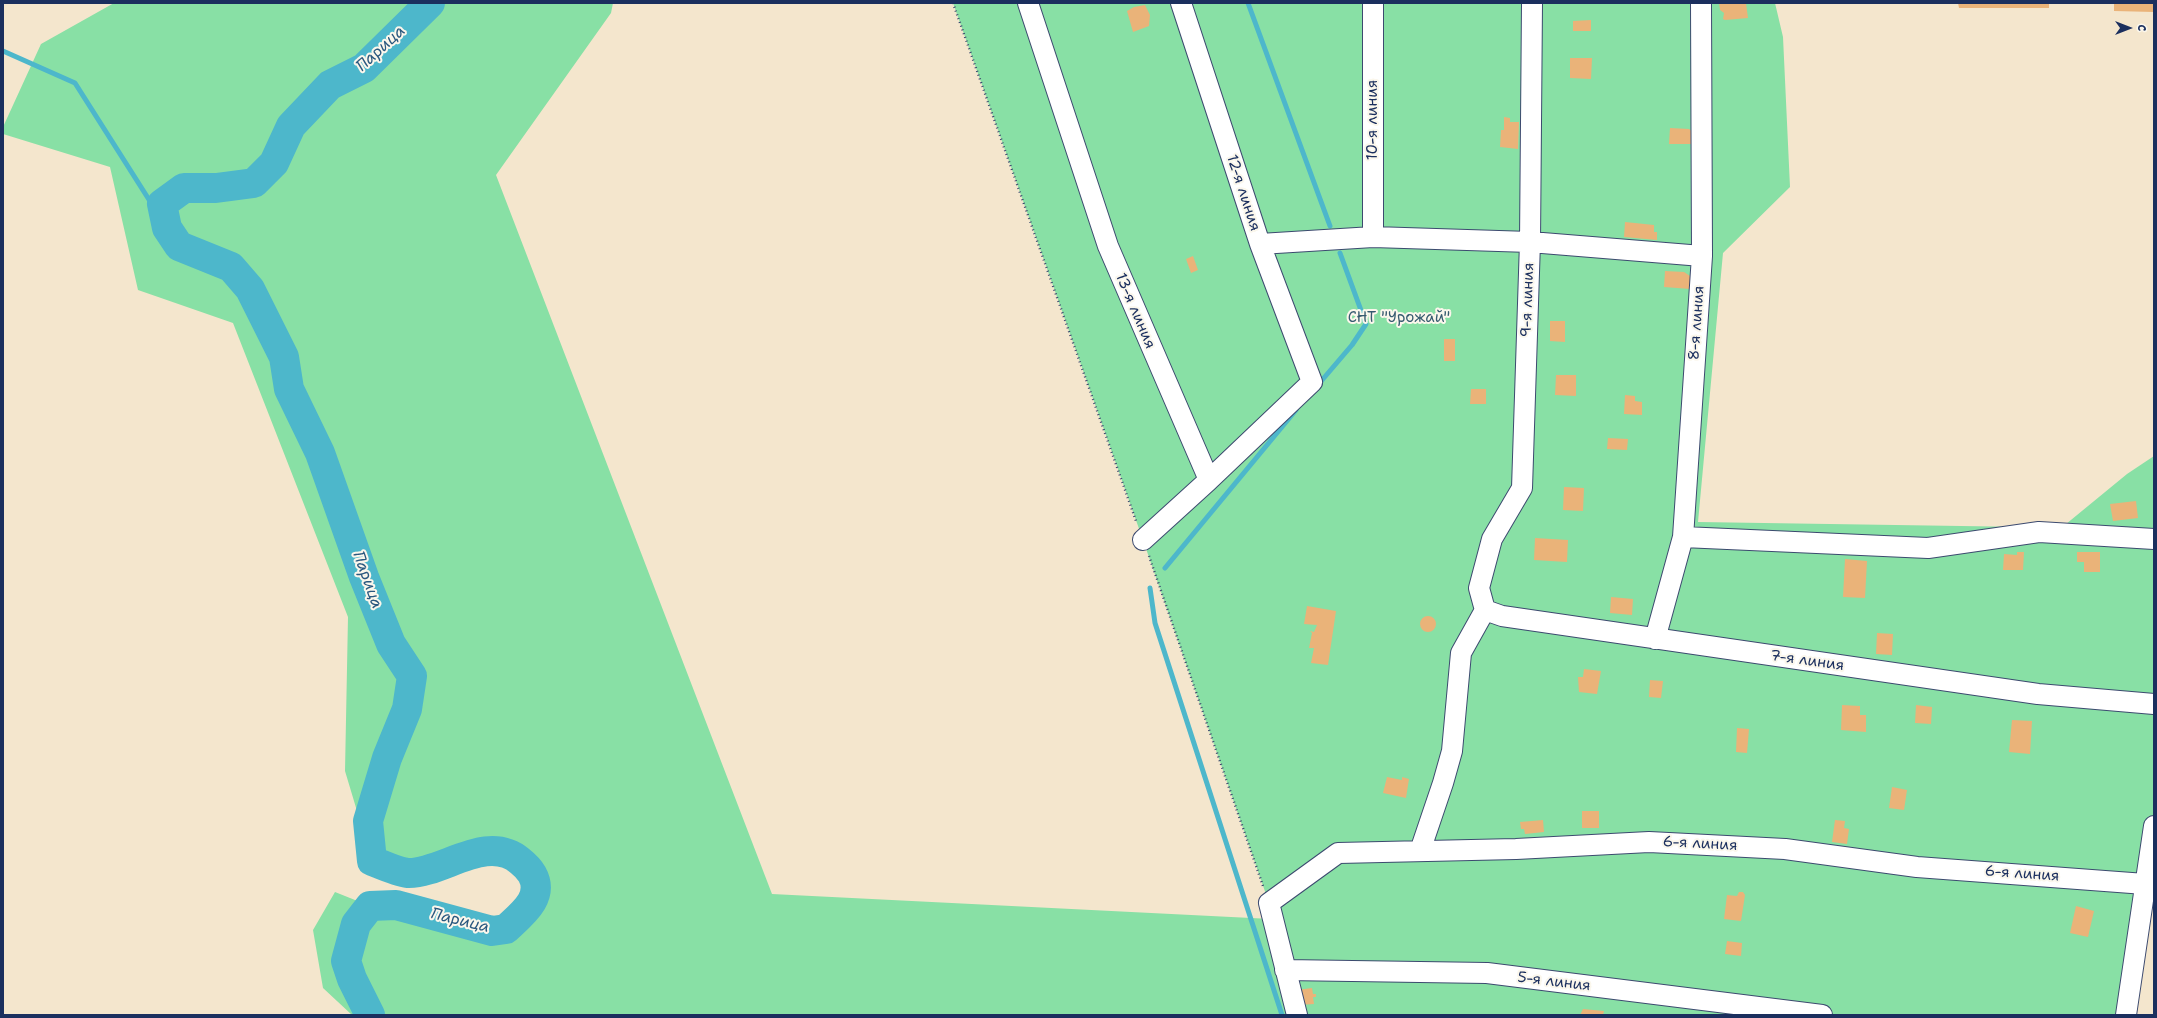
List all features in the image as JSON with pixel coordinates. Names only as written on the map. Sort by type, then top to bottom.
[{"type":"street","name":"13-я линия","points":[[1028,3],[1108,246],[1209,480]]},
{"type":"street","name":"12-я линия","points":[[1181,3],[1260,244],[1312,382],[1209,480]]},
{"type":"street","name":"10-я линия","points":[[1374,3],[1374,236]]},
{"type":"street","name":"9-я линия","points":[[1485,610],[1479,588],[1492,539],[1522,488],[1530,242],[1532,3]]},
{"type":"street","name":"8-я линия","points":[[1655,639],[1683,537],[1702,256],[1701,3]]},
{"type":"street","points":[[1260,244],[1374,236],[1530,242],[1702,256]]},
{"type":"street","points":[[1143,540],[1209,480]]},
{"type":"street","points":[[1683,537],[1928,548],[2039,532],[2154,539]]},
{"type":"street","points":[[1420,851],[1452,751],[1461,653],[1485,610]]},
{"type":"street","name":"7-я линия","points":[[1485,610],[1502,616],[2038,694],[2154,704]]},
{"type":"street","points":[[2126,1015],[2154,826]]},
{"type":"street","name":"6-я линия","points":[[1269,903],[1338,853],[1516,849],[1648,842],[1785,849],[1917,867],[2145,884]]},
{"type":"street","points":[[1269,903],[1297,1015]]},
{"type":"street","name":"5-я линия","points":[[1285,970],[1487,973],[1822,1015]]},
{"type":"path","points":[[953,3],[1143,540],[1269,903]]},
{"type":"green space","name":"СНТ \"Урожай\"","points":[[114,3],[613,3],[611,13],[496,175],[772,894],[1271,919],[1269,903],[1143,540],[953,3],[1775,3],[1783,37],[1790,187],[1723,253],[1698,522],[2027,527],[2060,529],[2127,474],[2154,456],[2154,826],[2126,1015],[352,1015],[323,988],[313,930],[335,892],[370,906],[396,905],[492,931],[507,929],[525,911],[534,898],[536,890],[535,882],[531,872],[520,861],[507,853],[494,851],[479,852],[436,867],[409,873],[405,873],[372,861],[345,771],[348,617],[233,323],[138,290],[110,167],[3,134],[3,127],[41,44]]},
{"type":"building","points":[[1719,3],[1746,3],[1748,18],[1723,19],[1724,13],[1720,10]]},
{"type":"building","points":[[1958,3],[2049,3],[2049,8],[1959,8]]},
{"type":"building","points":[[2114,3],[2154,3],[2154,12],[2114,11]]},
{"type":"building","points":[[1145,5],[1150,15],[1149,26],[1133,32],[1127,11],[1134,7]]},
{"type":"building","points":[[1591,20],[1591,31],[1573,31],[1573,21]]},
{"type":"building","points":[[1570,58],[1592,58],[1591,79],[1570,78]]},
{"type":"building","points":[[1504,117],[1510,118],[1510,122],[1519,122],[1518,149],[1500,147],[1501,130],[1504,130]]},
{"type":"building","points":[[1670,128],[1689,129],[1693,132],[1693,144],[1669,144]]},
{"type":"building","points":[[1625,222],[1654,225],[1654,232],[1657,232],[1657,240],[1624,237]]},
{"type":"building","points":[[1193,256],[1198,270],[1191,273],[1186,259]]},
{"type":"building","points":[[1665,271],[1684,272],[1690,276],[1690,289],[1664,287]]},
{"type":"building","points":[[1550,321],[1565,321],[1565,342],[1550,341]]},
{"type":"building","points":[[1444,339],[1455,339],[1455,361],[1444,361]]},
{"type":"building","points":[[1556,375],[1576,375],[1576,396],[1555,395]]},
{"type":"building","points":[[1471,389],[1486,389],[1486,404],[1470,404]]},
{"type":"building","points":[[1625,395],[1635,396],[1635,401],[1642,402],[1642,415],[1624,414]]},
{"type":"building","points":[[1608,438],[1628,439],[1627,450],[1607,449]]},
{"type":"building","points":[[1564,487],[1584,488],[1583,511],[1563,510]]},
{"type":"building","points":[[2136,501],[2138,518],[2113,521],[2110,504]]},
{"type":"building","points":[[1535,538],[1568,540],[1567,562],[1534,560]]},
{"type":"building","points":[[2017,552],[2024,552],[2023,570],[2003,570],[2004,554],[2017,555]]},
{"type":"building","points":[[2077,552],[2100,552],[2100,572],[2084,572],[2084,562],[2077,562]]},
{"type":"building","points":[[1845,559],[1867,561],[1865,598],[1843,597]]},
{"type":"building","points":[[1611,597],[1633,599],[1632,615],[1610,613]]},
{"type":"building","points":[[1307,606],[1336,611],[1328,665],[1311,663],[1314,648],[1309,648],[1312,633],[1310,631],[1314,632],[1317,625],[1304,624]]},
{"type":"building","points":[[1428,616],[1435,621],[1436,624],[1431,631],[1428,632],[1421,627],[1420,624],[1425,617]]},
{"type":"building","points":[[1877,633],[1893,634],[1892,655],[1876,654]]},
{"type":"building","points":[[1584,669],[1601,671],[1597,694],[1579,692],[1578,677],[1583,677]]},
{"type":"building","points":[[1650,680],[1663,681],[1661,698],[1649,697]]},
{"type":"building","points":[[1842,705],[1860,706],[1860,715],[1866,715],[1866,732],[1841,730]]},
{"type":"building","points":[[1916,705],[1932,707],[1931,724],[1915,723]]},
{"type":"building","points":[[2012,720],[2032,721],[2030,754],[2009,752]]},
{"type":"building","points":[[1737,728],[1749,729],[1747,753],[1736,752]]},
{"type":"building","points":[[1387,777],[1402,780],[1402,777],[1409,779],[1406,798],[1383,793]]},
{"type":"building","points":[[1892,787],[1907,790],[1904,810],[1889,808]]},
{"type":"building","points":[[1582,811],[1599,811],[1599,828],[1582,828]]},
{"type":"building","points":[[1543,820],[1544,832],[1525,834],[1524,829],[1521,829],[1520,822]]},
{"type":"building","points":[[1835,820],[1845,821],[1844,828],[1849,829],[1847,844],[1832,842]]},
{"type":"building","points":[[1739,892],[1743,892],[1745,895],[1741,921],[1724,919],[1727,895],[1737,896]]},
{"type":"building","points":[[2076,906],[2094,911],[2088,937],[2070,933]]},
{"type":"building","points":[[1727,941],[1742,943],[1741,956],[1725,954]]},
{"type":"building","points":[[1312,988],[1313,994],[1316,994],[1316,997],[1313,997],[1314,1004],[1299,1005],[1297,990]]},
{"type":"building","points":[[1583,1009],[1604,1011],[1603,1015],[1580,1015]]},
{"type":"waterway","name":"Парица","points":[[370,1015],[352,979],[346,961],[356,924],[370,906],[396,905],[492,931],[506,929],[525,911],[534,898],[536,890],[535,882],[531,872],[520,861],[507,853],[494,851],[479,852],[436,867],[409,873],[405,873],[372,861],[368,821],[387,758],[407,709],[412,676],[391,644],[364,577],[320,453],[289,389],[284,357],[250,289],[231,267],[179,246],[167,228],[162,204],[184,188],[216,188],[254,183],[274,163],[291,126],[330,85],[364,68],[430,3]]},
{"type":"waterway","points":[[1248,3],[1330,226]]},
{"type":"waterway","points":[[3,51],[75,83],[167,228]]},
{"type":"waterway","points":[[1317,386],[1352,345],[1366,324],[1340,253]]},
{"type":"waterway","points":[[1165,568],[1296,410]]},
{"type":"waterway","points":[[1150,588],[1155,623],[1282,1015]]}]
